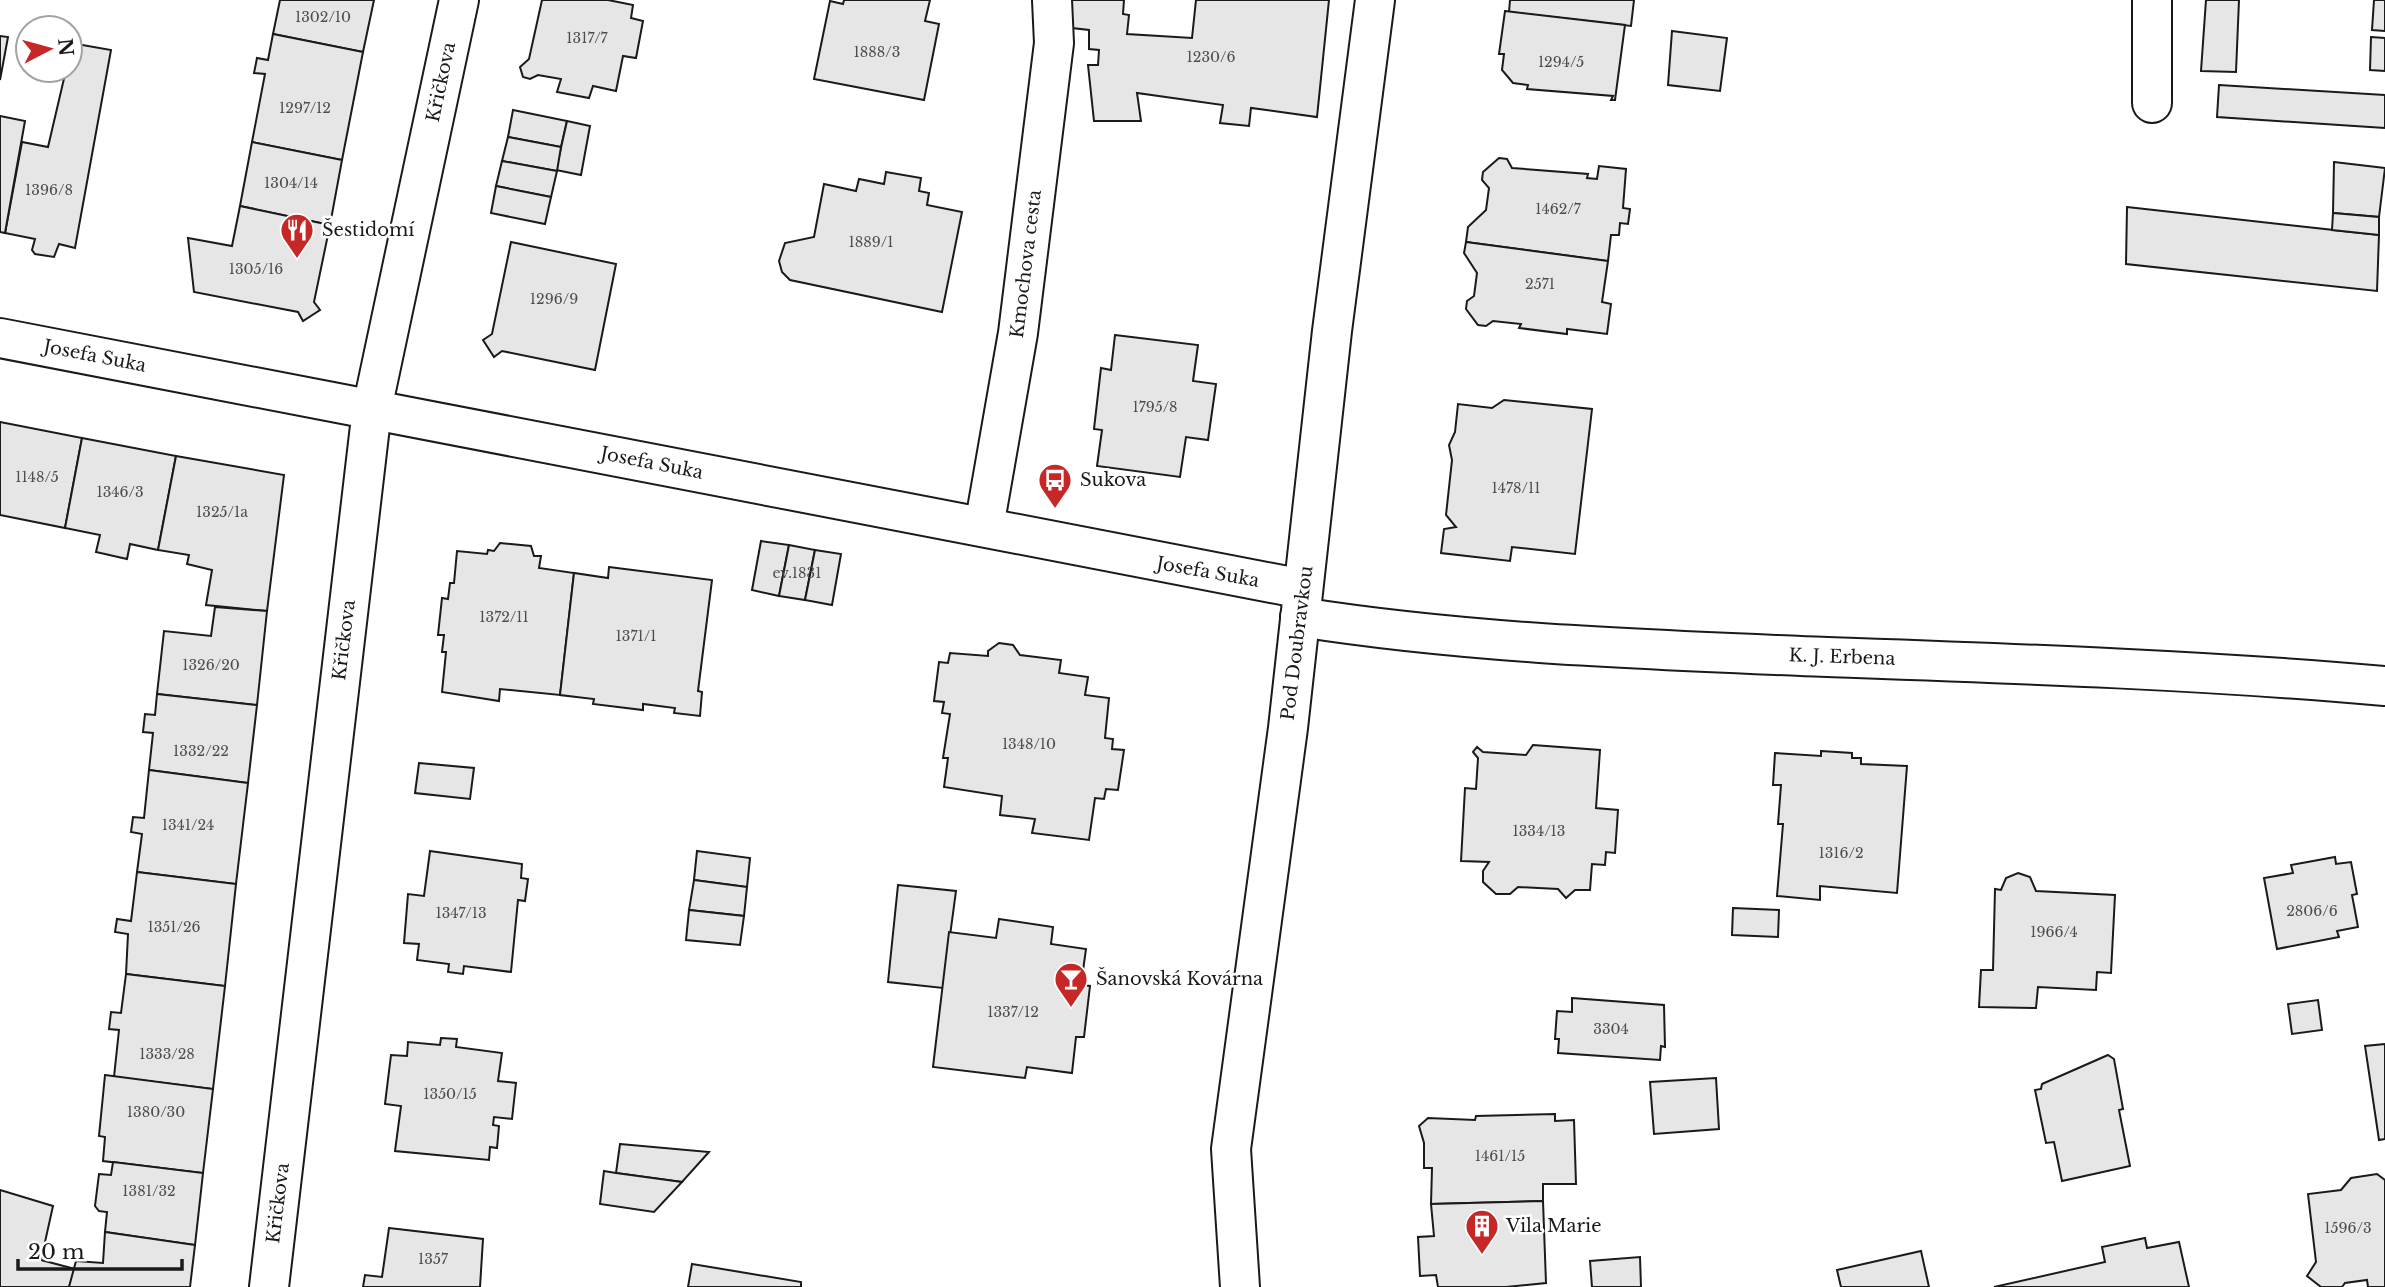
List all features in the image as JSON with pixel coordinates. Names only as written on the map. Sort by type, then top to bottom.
[{"type":"street","name":"Křičkova","points":[[269,1287],[372,409],[459,0]]},
{"type":"street","name":"Kmochova cesta","points":[[984,527],[1018,332],[1054,44],[1052,0]]},
{"type":"street","name":"Pod Doubravkou","points":[[1240,1287],[1231,1149],[1302,603],[1333,318],[1374,0]]},
{"type":"street","points":[[2152,0],[2152,103]]},
{"type":"street","name":"Josefa Suka","points":[[0,338],[984,527],[1302,603]]},
{"type":"street","name":"K. J. Erbena","points":[[1302,603],[1378,629],[1634,649],[1997,663],[2385,686]]},
{"type":"building","points":[[280,0],[374,0],[363,52],[273,34]]},
{"type":"building","points":[[542,0],[608,0],[633,5],[631,18],[643,21],[636,58],[623,56],[616,91],[593,86],[589,98],[557,92],[561,79],[538,75],[530,79],[523,77],[520,67],[529,59]]},
{"type":"building","points":[[844,0],[930,0],[925,21],[939,24],[924,100],[814,79],[830,1],[843,4]]},
{"type":"building","points":[[1071,0],[1124,0],[1123,14],[1129,15],[1127,34],[1192,38],[1196,0],[1329,0],[1317,117],[1251,108],[1249,126],[1220,123],[1223,105],[1137,93],[1141,121],[1094,121],[1088,65],[1098,65],[1099,50],[1089,49],[1089,30],[1072,28]]},
{"type":"building","points":[[1510,0],[1634,0],[1631,26],[1509,12]]},
{"type":"building","points":[[2206,0],[2239,0],[2236,72],[2201,71]]},
{"type":"building","points":[[2374,0],[2385,0],[2385,31],[2372,30]]},
{"type":"building","points":[[1505,11],[1625,25],[1615,100],[1611,100],[1613,96],[1527,89],[1528,85],[1513,83],[1502,70],[1504,54],[1499,54]]},
{"type":"building","points":[[1672,31],[1727,38],[1720,91],[1668,85]]},
{"type":"building","points":[[273,34],[363,52],[342,160],[252,142],[265,74],[254,73],[257,58],[268,60]]},
{"type":"building","points":[[0,36],[8,37],[0,80]]},
{"type":"building","points":[[2371,37],[2385,38],[2385,71],[2370,70]]},
{"type":"building","points":[[84,45],[111,50],[75,248],[59,244],[54,257],[35,254],[32,250],[35,239],[5,233],[22,142],[48,147],[63,84],[84,84]]},
{"type":"building","points":[[2219,85],[2385,95],[2385,128],[2217,117]]},
{"type":"building","points":[[513,110],[567,121],[561,147],[508,137]]},
{"type":"building","points":[[0,116],[25,121],[5,233],[0,232]]},
{"type":"building","points":[[567,121],[590,126],[581,175],[556,170]]},
{"type":"building","points":[[508,137],[561,147],[557,171],[502,161]]},
{"type":"building","points":[[252,142],[342,160],[330,225],[240,206]]},
{"type":"building","points":[[1499,158],[1507,159],[1512,168],[1588,174],[1587,178],[1597,179],[1599,166],[1626,169],[1623,208],[1630,209],[1628,224],[1620,223],[1619,235],[1611,235],[1608,261],[1466,242],[1468,227],[1486,210],[1489,188],[1482,180],[1483,172]]},
{"type":"building","points":[[502,161],[557,171],[551,197],[496,186]]},
{"type":"building","points":[[2334,162],[2385,168],[2379,217],[2333,213]]},
{"type":"building","points":[[886,172],[921,178],[919,191],[929,193],[927,205],[962,212],[942,312],[790,280],[782,272],[779,261],[785,243],[814,237],[824,184],[856,191],[859,179],[884,184]]},
{"type":"building","points":[[496,186],[551,197],[545,224],[491,213]]},
{"type":"building","points":[[240,206],[330,225],[314,302],[320,310],[303,321],[298,312],[194,292],[188,238],[232,246]]},
{"type":"building","points":[[2127,207],[2379,235],[2377,291],[2126,264]]},
{"type":"building","points":[[2333,213],[2379,217],[2379,235],[2332,230]]},
{"type":"building","points":[[511,242],[616,264],[595,370],[502,351],[494,357],[483,340],[492,334]]},
{"type":"building","points":[[1466,242],[1608,261],[1602,302],[1611,304],[1607,334],[1567,329],[1567,334],[1519,328],[1521,324],[1493,321],[1486,326],[1478,325],[1466,309],[1467,301],[1474,296],[1477,273],[1464,253]]},
{"type":"building","points":[[1115,335],[1198,345],[1193,381],[1216,384],[1208,440],[1186,437],[1180,477],[1097,466],[1102,430],[1094,429],[1101,368],[1111,370]]},
{"type":"building","points":[[1504,400],[1592,409],[1575,554],[1512,547],[1510,561],[1441,553],[1444,529],[1456,527],[1446,515],[1452,460],[1449,445],[1455,432],[1458,404],[1492,408]]},
{"type":"building","points":[[0,422],[82,438],[65,528],[0,515]]},
{"type":"building","points":[[82,438],[176,456],[158,550],[130,544],[127,559],[96,552],[100,535],[65,528]]},
{"type":"building","points":[[176,456],[284,475],[267,611],[206,605],[212,570],[187,564],[189,555],[158,550]]},
{"type":"building","points":[[761,541],[789,545],[779,596],[752,590]]},
{"type":"building","points":[[500,543],[531,546],[534,556],[541,556],[539,568],[574,573],[560,695],[500,689],[499,701],[442,692],[446,652],[442,652],[444,635],[438,635],[442,598],[448,599],[450,583],[454,583],[457,551],[487,554],[488,550],[494,551]]},
{"type":"building","points":[[789,545],[815,550],[805,600],[779,596]]},
{"type":"building","points":[[815,550],[841,554],[832,605],[805,600]]},
{"type":"building","points":[[609,567],[712,580],[698,691],[702,692],[700,716],[674,713],[675,708],[643,704],[643,710],[593,704],[594,699],[560,695],[574,573],[608,578]]},
{"type":"building","points":[[215,607],[267,611],[257,705],[157,694],[164,631],[211,636]]},
{"type":"building","points":[[999,643],[1013,645],[1020,655],[1061,660],[1059,673],[1088,677],[1085,695],[1109,698],[1105,738],[1113,739],[1112,749],[1124,750],[1118,790],[1106,789],[1104,799],[1095,798],[1089,840],[1032,833],[1035,819],[1000,815],[1002,796],[944,787],[948,758],[943,758],[950,714],[942,713],[944,702],[934,701],[939,662],[948,663],[950,653],[988,656],[988,651]]},
{"type":"building","points":[[157,694],[257,705],[248,783],[149,770],[153,733],[143,732],[145,714],[155,715]]},
{"type":"building","points":[[1533,745],[1600,750],[1596,808],[1618,810],[1615,853],[1606,852],[1605,865],[1592,864],[1590,890],[1575,890],[1566,898],[1558,889],[1518,887],[1510,894],[1496,894],[1483,882],[1483,871],[1489,862],[1461,861],[1465,788],[1476,789],[1478,758],[1473,752],[1477,747],[1483,752],[1526,755]]},
{"type":"building","points":[[1821,751],[1852,753],[1852,758],[1861,758],[1861,764],[1907,766],[1897,893],[1820,886],[1820,900],[1777,896],[1783,824],[1778,824],[1781,785],[1773,785],[1775,753],[1821,756]]},
{"type":"building","points":[[419,763],[474,768],[470,799],[415,793]]},
{"type":"building","points":[[149,770],[248,783],[236,884],[137,872],[142,834],[131,832],[133,817],[144,818]]},
{"type":"building","points":[[430,851],[522,864],[521,878],[528,879],[525,901],[518,900],[511,972],[464,966],[463,974],[448,972],[449,964],[417,960],[419,944],[404,943],[408,894],[424,896]]},
{"type":"building","points":[[697,851],[750,858],[747,887],[694,880]]},
{"type":"building","points":[[2335,857],[2336,864],[2351,862],[2357,894],[2352,895],[2358,927],[2337,931],[2339,937],[2277,949],[2264,878],[2293,873],[2291,865]]},
{"type":"building","points":[[137,872],[236,884],[225,986],[126,974],[128,934],[115,932],[117,919],[131,921]]},
{"type":"building","points":[[2018,873],[2030,877],[2036,891],[2115,895],[2111,973],[2097,972],[2096,990],[2038,987],[2036,1008],[1979,1007],[1981,970],[1993,970],[1995,889],[2001,890],[2006,878]]},
{"type":"building","points":[[694,880],[747,887],[744,916],[689,910]]},
{"type":"building","points":[[898,885],[956,891],[943,988],[888,982]]},
{"type":"building","points":[[1733,908],[1779,910],[1778,937],[1732,935]]},
{"type":"building","points":[[689,910],[744,916],[740,945],[686,940]]},
{"type":"building","points":[[999,919],[1053,927],[1051,944],[1086,949],[1081,985],[1090,986],[1084,1037],[1076,1037],[1072,1073],[1027,1067],[1025,1078],[933,1067],[949,932],[996,938]]},
{"type":"building","points":[[126,974],[225,986],[213,1089],[114,1077],[119,1030],[109,1029],[111,1012],[121,1013]]},
{"type":"building","points":[[1572,998],[1664,1005],[1665,1047],[1661,1046],[1660,1060],[1558,1053],[1559,1039],[1555,1039],[1557,1011],[1572,1012]]},
{"type":"building","points":[[2318,1000],[2322,1030],[2292,1034],[2288,1004]]},
{"type":"building","points":[[441,1038],[457,1039],[456,1047],[502,1053],[498,1081],[516,1083],[512,1119],[494,1117],[493,1125],[499,1126],[497,1148],[490,1147],[489,1160],[395,1151],[401,1106],[385,1104],[391,1055],[407,1056],[408,1042],[440,1045]]},
{"type":"building","points":[[2385,1044],[2385,1139],[2379,1140],[2365,1046]]},
{"type":"building","points":[[2108,1055],[2114,1059],[2123,1109],[2119,1110],[2130,1166],[2062,1181],[2054,1142],[2046,1143],[2035,1090],[2041,1089],[2042,1084]]},
{"type":"building","points":[[105,1075],[213,1089],[203,1173],[103,1161],[105,1137],[99,1136]]},
{"type":"building","points":[[1716,1078],[1719,1129],[1654,1134],[1650,1082]]},
{"type":"building","points":[[1555,1114],[1555,1121],[1574,1120],[1576,1184],[1543,1184],[1543,1201],[1431,1204],[1432,1168],[1424,1168],[1424,1143],[1419,1126],[1428,1118],[1475,1120],[1476,1116]]},
{"type":"building","points":[[620,1144],[709,1152],[682,1182],[616,1173]]},
{"type":"building","points":[[113,1162],[203,1173],[195,1245],[105,1232],[107,1212],[99,1211],[95,1206],[99,1174],[111,1175]]},
{"type":"building","points":[[604,1171],[682,1182],[654,1212],[600,1204]]},
{"type":"building","points":[[2377,1174],[2385,1180],[2385,1287],[2368,1287],[2367,1280],[2345,1283],[2342,1287],[2321,1287],[2307,1276],[2316,1262],[2308,1194],[2341,1190],[2351,1178]]},
{"type":"building","points":[[0,1190],[53,1206],[41,1260],[75,1269],[69,1287],[0,1287]]},
{"type":"building","name":"Vila Marie","points":[[1543,1201],[1546,1283],[1506,1287],[1438,1287],[1436,1275],[1420,1276],[1418,1237],[1434,1236],[1431,1204]]},
{"type":"building","points":[[389,1228],[483,1239],[480,1287],[363,1287],[365,1275],[382,1277]]},
{"type":"building","points":[[105,1232],[195,1245],[190,1287],[69,1287],[76,1261],[103,1263]]},
{"type":"building","points":[[2145,1238],[2147,1248],[2179,1242],[2189,1287],[1994,1287],[2105,1262],[2102,1247]]},
{"type":"building","points":[[1921,1251],[1929,1287],[1841,1287],[1837,1270]]},
{"type":"building","points":[[1640,1257],[1641,1287],[1592,1287],[1590,1261]]},
{"type":"building","points":[[692,1264],[801,1282],[801,1287],[688,1287]]},
{"type":"place","name":"Šestidomí","points":[[297,260]]},
{"type":"place","name":"Sukova","points":[[1055,510]]},
{"type":"place","name":"Šanovská Kovárna","points":[[1071,1009]]},
{"type":"place","name":"Vila Marie","points":[[1482,1256]]}]
